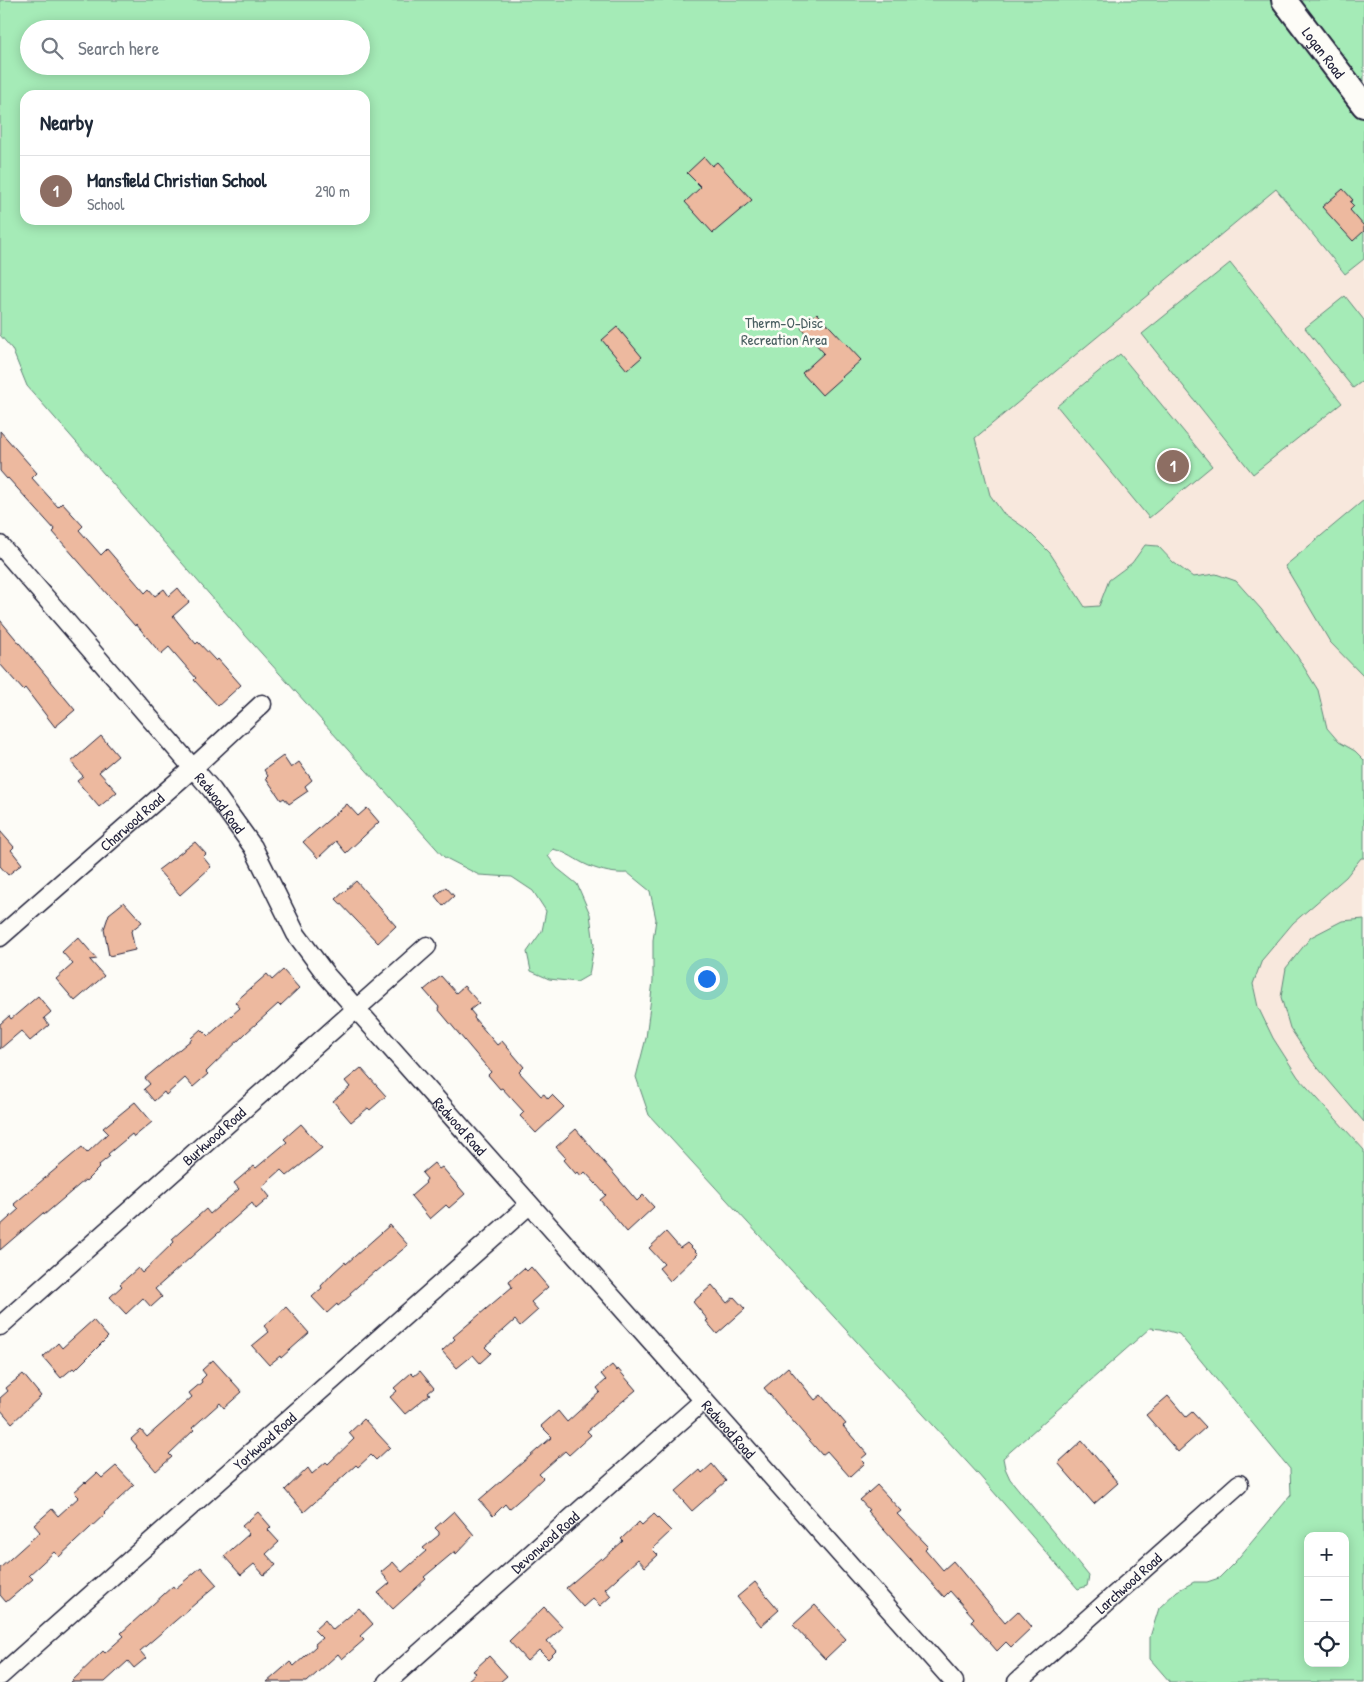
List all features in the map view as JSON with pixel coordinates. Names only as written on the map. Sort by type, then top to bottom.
[{"type":"street","name":"Logan Road","points":[[1284,0],[1364,106]]},
{"type":"street","name":"Redwood Road","points":[[0,545],[212,790],[253,847],[296,934],[327,976],[954,1682]]},
{"type":"street","name":"Charwood Road","points":[[0,937],[194,768],[262,704]]},
{"type":"street","name":"Burkwood Road","points":[[0,1326],[427,946]]},
{"type":"street","name":"Yorkwood Road","points":[[0,1676],[529,1205]]},
{"type":"street","name":"Devonwood Road","points":[[387,1682],[703,1401]]},
{"type":"street","name":"Larchwood Road","points":[[1017,1682],[1240,1484]]},
{"type":"shaded area","points":[[1276,189],[1344,274],[1364,259],[1364,760],[1355,751],[1339,742],[1327,727],[1318,690],[1297,656],[1261,609],[1236,581],[1216,574],[1193,577],[1173,562],[1158,546],[1145,545],[1132,563],[1109,580],[1099,606],[1085,607],[1050,553],[1025,528],[1003,513],[990,495],[975,438]]},
{"type":"shaded area","points":[[1361,858],[1364,858],[1364,1150],[1298,1077],[1273,1038],[1258,1007],[1253,984],[1262,960],[1293,923],[1346,877]]},
{"type":"green space","name":"Therm-O-Disc Recreation Area","points":[[0,0],[1274,0],[1364,118],[1364,259],[1345,274],[1276,189],[975,438],[990,495],[1003,513],[1025,528],[1050,553],[1085,607],[1099,606],[1109,580],[1132,563],[1145,545],[1158,546],[1173,562],[1193,577],[1216,574],[1236,581],[1261,609],[1297,656],[1318,690],[1327,728],[1339,742],[1355,751],[1364,760],[1364,858],[1361,858],[1346,877],[1293,923],[1262,960],[1253,984],[1258,1007],[1273,1038],[1298,1077],[1364,1150],[1364,1682],[1170,1682],[1150,1659],[1150,1637],[1159,1608],[1177,1591],[1194,1582],[1207,1582],[1219,1578],[1235,1562],[1291,1495],[1290,1469],[1179,1334],[1150,1328],[1003,1458],[1010,1479],[1089,1576],[1087,1586],[1078,1589],[978,1474],[649,1115],[636,1077],[646,1038],[653,981],[653,940],[656,919],[650,891],[628,873],[613,873],[599,869],[553,849],[548,856],[557,868],[577,884],[590,914],[594,945],[589,975],[577,982],[549,979],[531,971],[527,952],[542,931],[546,911],[533,891],[512,877],[479,875],[444,857],[245,635],[27,386],[12,349],[0,335]]},
{"type":"green space","points":[[1303,0],[1364,0],[1364,92],[1298,4]]},
{"type":"green space","points":[[1230,263],[1342,403],[1253,474],[1142,334]]},
{"type":"green space","points":[[1345,296],[1364,320],[1364,380],[1353,388],[1305,328]]},
{"type":"green space","points":[[1120,354],[1212,466],[1149,518],[1057,406]]},
{"type":"green space","points":[[1364,500],[1364,677],[1330,642],[1285,566]]},
{"type":"green space","points":[[1364,919],[1364,1122],[1312,1061],[1290,1028],[1281,997],[1286,968],[1311,937],[1342,921]]},
{"type":"building","points":[[704,157],[712,166],[717,162],[752,200],[713,233],[685,202],[701,187],[687,173]]},
{"type":"building","points":[[1343,189],[1353,200],[1350,202],[1354,206],[1350,210],[1364,226],[1364,231],[1353,241],[1322,207]]},
{"type":"building","points":[[817,313],[861,360],[822,395],[802,373],[824,353],[801,328]]},
{"type":"building","points":[[617,327],[642,357],[627,370],[602,340]]},
{"type":"building","points":[[0,431],[37,473],[32,478],[58,507],[62,503],[83,526],[79,530],[101,555],[107,549],[145,593],[149,589],[155,596],[164,589],[169,596],[178,588],[189,602],[173,616],[196,644],[198,642],[216,661],[218,659],[241,685],[218,706],[194,680],[196,678],[169,647],[161,654],[136,624],[135,626],[53,532],[55,530],[0,471]]},
{"type":"building","points":[[0,620],[75,710],[55,727],[25,688],[23,690],[0,664]]},
{"type":"building","points":[[101,736],[118,756],[99,772],[117,792],[99,807],[77,781],[83,776],[71,762]]},
{"type":"building","points":[[283,756],[291,768],[299,762],[312,780],[305,786],[308,791],[289,804],[284,798],[281,800],[266,778],[268,776],[264,770]]},
{"type":"building","points":[[347,804],[358,816],[367,808],[379,822],[346,853],[336,841],[318,858],[303,842]]},
{"type":"building","points":[[0,831],[14,847],[11,850],[22,864],[8,875],[0,866]]},
{"type":"building","points":[[195,842],[206,854],[203,857],[211,867],[180,895],[158,870]]},
{"type":"building","points":[[356,881],[396,926],[378,943],[336,899]]},
{"type":"building","points":[[446,887],[454,896],[443,906],[435,896]]},
{"type":"building","points":[[124,902],[142,922],[131,931],[135,950],[109,956],[104,929],[109,914]]},
{"type":"building","points":[[78,937],[97,959],[90,960],[104,976],[75,1001],[56,979],[73,964],[62,952]]},
{"type":"building","points":[[283,970],[299,988],[246,1033],[206,1072],[208,1074],[193,1087],[185,1078],[166,1095],[164,1092],[154,1101],[144,1089],[150,1084],[145,1078],[192,1039],[201,1029],[208,1036],[240,1008],[235,1002],[267,974],[272,980]]},
{"type":"building","points":[[441,976],[456,993],[464,986],[479,1003],[470,1010],[475,1016],[474,1018],[497,1045],[502,1041],[524,1067],[519,1072],[541,1096],[544,1094],[548,1099],[552,1095],[564,1107],[536,1133],[520,1116],[524,1112],[488,1075],[491,1072],[424,990]]},
{"type":"building","points":[[38,996],[51,1012],[44,1018],[49,1025],[30,1041],[21,1031],[0,1049],[0,1024],[9,1016],[11,1019]]},
{"type":"building","points":[[361,1068],[386,1096],[370,1110],[368,1108],[351,1122],[333,1101],[350,1087],[345,1081]]},
{"type":"building","points":[[135,1102],[152,1122],[134,1137],[132,1134],[108,1154],[110,1156],[99,1165],[100,1167],[86,1181],[44,1215],[43,1213],[0,1250],[0,1226],[19,1209],[14,1204],[82,1147],[87,1153],[108,1133],[103,1128]]},
{"type":"building","points":[[301,1124],[322,1148],[287,1176],[281,1170],[262,1187],[270,1197],[256,1209],[252,1203],[155,1289],[162,1297],[151,1307],[143,1298],[126,1314],[110,1297],[122,1286],[120,1284],[138,1268],[142,1273],[174,1242],[172,1239],[206,1209],[210,1214],[239,1189],[234,1183],[254,1166],[256,1168],[287,1142],[284,1139]]},
{"type":"building","points":[[576,1129],[637,1201],[643,1195],[654,1207],[627,1232],[600,1200],[606,1195],[585,1172],[581,1176],[578,1172],[576,1174],[556,1147]]},
{"type":"building","points":[[434,1163],[439,1169],[442,1167],[465,1194],[449,1208],[446,1205],[430,1219],[411,1196],[426,1183],[427,1179],[422,1173]]},
{"type":"building","points":[[390,1225],[408,1245],[375,1271],[338,1306],[337,1304],[327,1313],[312,1297],[345,1262],[346,1264]]},
{"type":"building","points":[[666,1232],[680,1248],[687,1243],[698,1254],[670,1281],[659,1268],[664,1264],[649,1248]]},
{"type":"building","points":[[531,1267],[548,1287],[531,1302],[538,1310],[520,1326],[515,1320],[485,1347],[491,1353],[480,1363],[473,1355],[457,1368],[442,1351],[455,1339],[453,1337],[512,1287],[509,1281],[524,1268],[527,1271]]},
{"type":"building","points":[[712,1285],[727,1303],[734,1297],[745,1309],[717,1334],[693,1302]]},
{"type":"building","points":[[286,1307],[309,1333],[281,1358],[280,1356],[269,1365],[252,1346],[269,1332],[264,1326]]},
{"type":"building","points":[[93,1320],[108,1337],[75,1370],[73,1368],[61,1378],[43,1357],[58,1343],[62,1348]]},
{"type":"building","points":[[213,1360],[242,1392],[224,1408],[220,1403],[192,1428],[194,1430],[169,1454],[172,1457],[156,1471],[131,1439],[141,1430],[147,1437],[192,1397],[189,1393],[202,1382],[201,1380],[206,1375],[202,1370]]},
{"type":"building","points":[[612,1365],[617,1371],[618,1369],[636,1390],[587,1431],[591,1435],[569,1455],[565,1451],[539,1474],[543,1478],[525,1495],[509,1509],[505,1504],[493,1516],[479,1500],[552,1437],[541,1426],[558,1411],[567,1422],[600,1392],[597,1388],[606,1380],[601,1374]]},
{"type":"building","points":[[788,1367],[815,1400],[821,1395],[846,1424],[843,1426],[867,1454],[861,1459],[865,1463],[850,1477],[827,1451],[822,1455],[764,1388]]},
{"type":"building","points":[[420,1371],[434,1388],[428,1393],[430,1394],[405,1414],[390,1397],[397,1391],[394,1388],[411,1373],[414,1376]]},
{"type":"building","points":[[23,1374],[41,1396],[12,1423],[0,1409],[0,1398],[8,1391],[6,1388]]},
{"type":"building","points":[[1168,1396],[1186,1417],[1192,1412],[1206,1427],[1178,1452],[1146,1415]]},
{"type":"building","points":[[364,1419],[390,1447],[376,1460],[371,1455],[358,1467],[356,1465],[304,1512],[285,1490],[308,1468],[312,1474],[326,1462],[328,1464],[354,1439],[349,1433]]},
{"type":"building","points":[[1082,1441],[1118,1483],[1094,1504],[1058,1463]]},
{"type":"building","points":[[712,1464],[726,1481],[692,1511],[675,1492],[700,1470],[702,1473]]},
{"type":"building","points":[[116,1466],[134,1485],[59,1557],[54,1552],[29,1575],[33,1579],[6,1602],[0,1595],[0,1568],[40,1532],[34,1525],[52,1509],[58,1516],[79,1497],[74,1492],[85,1482],[97,1473],[102,1478]]},
{"type":"building","points":[[877,1485],[901,1511],[897,1514],[928,1546],[925,1549],[943,1570],[953,1561],[1005,1623],[1018,1611],[1032,1627],[1011,1647],[1006,1642],[997,1651],[971,1621],[974,1618],[950,1591],[944,1597],[867,1511],[869,1510],[860,1500]]},
{"type":"building","points":[[454,1511],[474,1535],[456,1554],[455,1551],[424,1577],[426,1579],[393,1609],[378,1593],[390,1583],[381,1572],[393,1562],[402,1572],[426,1551],[423,1548],[439,1535],[435,1528]]},
{"type":"building","points":[[258,1512],[271,1527],[268,1530],[279,1542],[266,1554],[276,1565],[264,1575],[254,1564],[241,1575],[224,1556],[249,1534],[242,1526]]},
{"type":"building","points":[[654,1514],[671,1531],[652,1549],[658,1555],[645,1567],[638,1559],[605,1589],[611,1596],[600,1606],[593,1598],[583,1607],[566,1588],[601,1558],[602,1560],[623,1541],[621,1539],[639,1522],[642,1525]]},
{"type":"building","points":[[201,1567],[217,1585],[140,1651],[146,1658],[134,1668],[128,1661],[105,1682],[71,1682],[103,1651],[105,1653],[124,1636],[121,1633],[173,1586],[175,1589]]},
{"type":"building","points":[[755,1582],[779,1610],[761,1626],[737,1597]]},
{"type":"building","points":[[815,1605],[846,1639],[825,1659],[793,1625]]},
{"type":"building","points":[[544,1607],[563,1627],[547,1641],[556,1651],[548,1659],[539,1650],[527,1661],[509,1641]]},
{"type":"building","points":[[359,1608],[373,1624],[360,1636],[364,1640],[342,1659],[338,1654],[307,1682],[267,1682],[290,1662],[294,1666],[316,1646],[315,1644],[322,1638],[314,1630],[325,1620],[333,1630]]},
{"type":"building","points":[[489,1656],[507,1676],[500,1682],[466,1682],[476,1673],[473,1671]]},
{"type":"place","name":"Mansfield Christian School","points":[[1173,466]]}]
